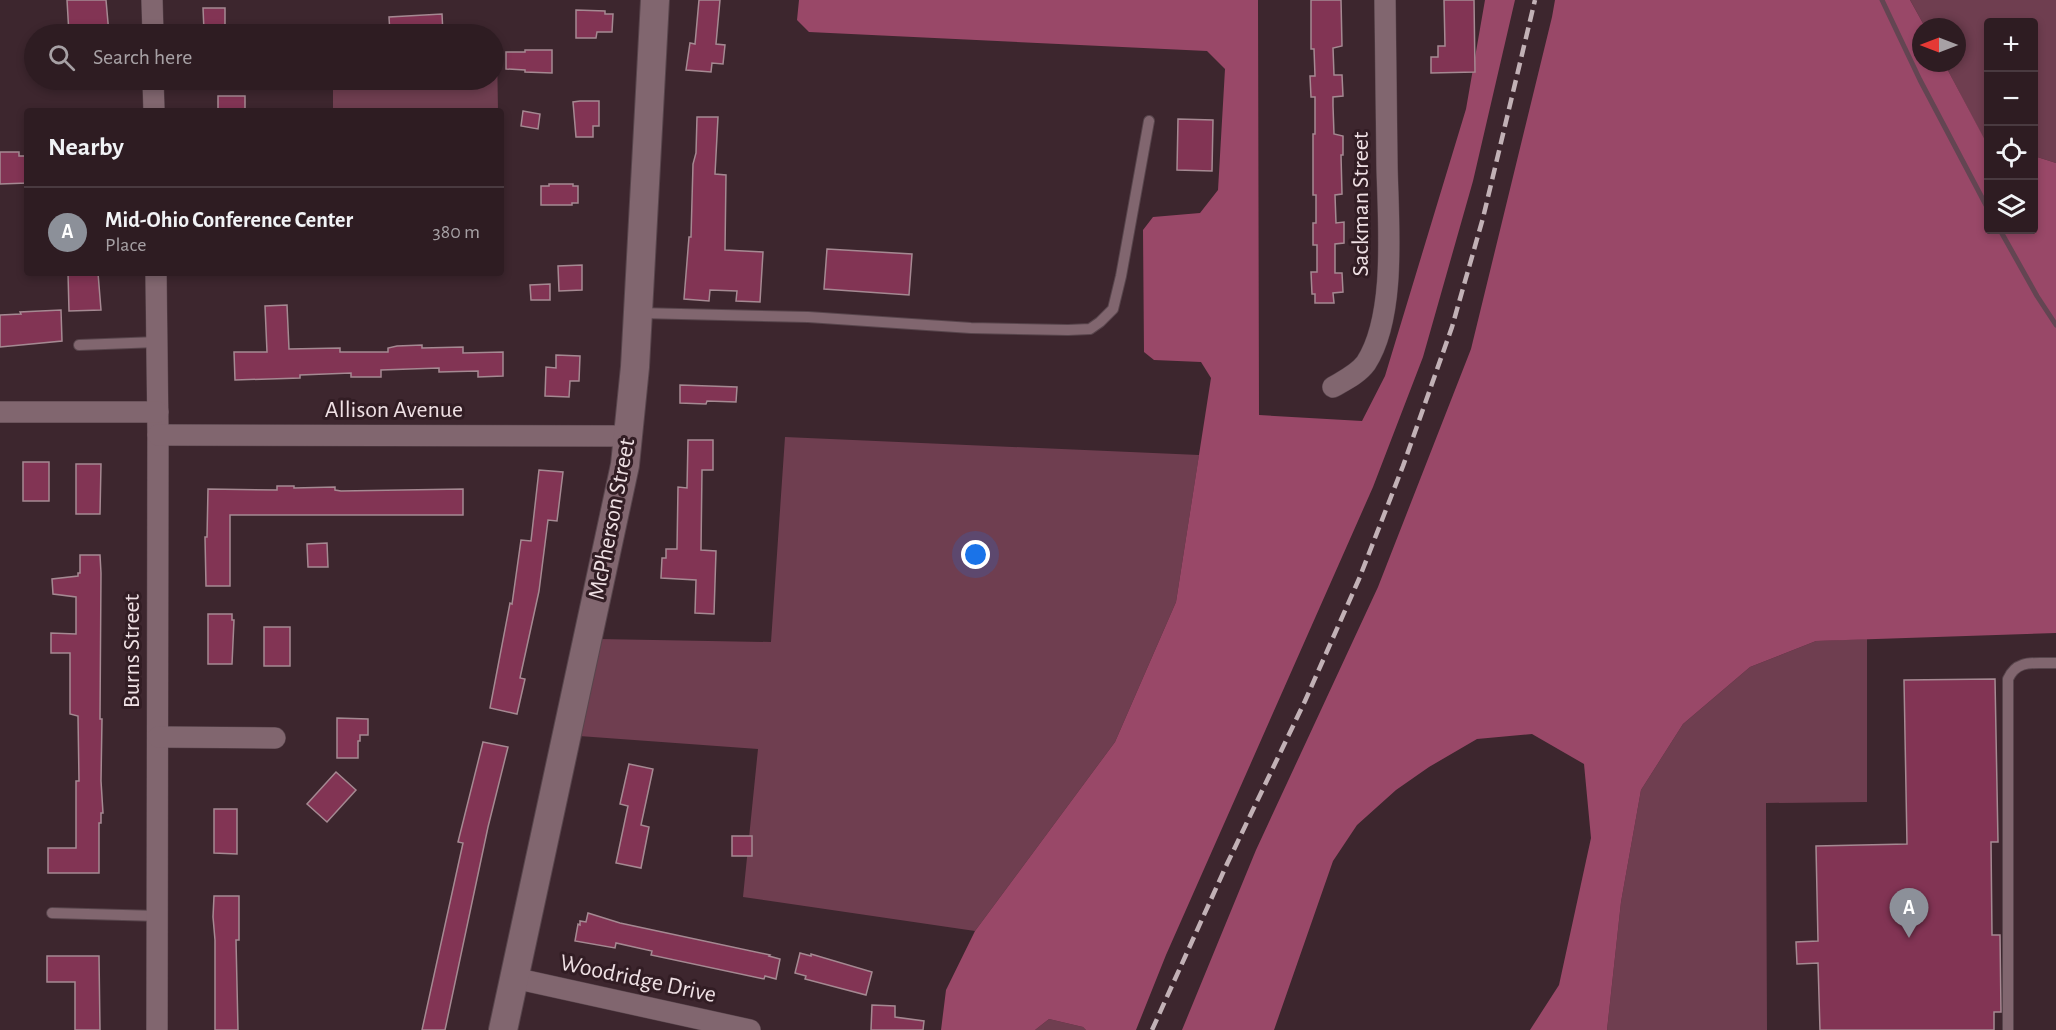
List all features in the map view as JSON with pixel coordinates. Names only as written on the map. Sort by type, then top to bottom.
[{"type":"street","points":[[152,0],[153,24]]},
{"type":"street","name":"McPherson Street","points":[[502,1030],[620,493],[629,435],[639,313],[655,0]]},
{"type":"street","name":"Sackman Street","points":[[1334,387],[1359,371],[1367,361],[1380,331],[1386,298],[1388,241],[1385,0]]},
{"type":"street","points":[[153,90],[154,108]]},
{"type":"street","name":"Burns Street","points":[[156,276],[157,1030]]},
{"type":"street","points":[[0,412],[158,412]]},
{"type":"street","name":"Allison Avenue","points":[[158,435],[629,435]]},
{"type":"street","points":[[158,737],[275,738]]},
{"type":"street","name":"Woodridge Drive","points":[[514,978],[750,1030]]},
{"type":"lane","points":[[639,313],[808,317],[971,328],[1068,330],[1090,328],[1113,309],[1149,121]]},
{"type":"lane","points":[[79,345],[157,342]]},
{"type":"lane","points":[[2008,1030],[2008,679],[2012,670],[2020,664],[2056,663]]},
{"type":"lane","points":[[52,913],[158,916]]},
{"type":"shaded area","points":[[799,0],[1258,0],[1259,415],[1362,421],[1385,376],[1466,109],[1485,0],[1515,0],[1473,181],[1423,357],[1373,487],[1166,955],[1136,1030],[1086,1030],[1083,1027],[1049,1019],[1035,1030],[941,1030],[946,990],[975,931],[1115,742],[1176,602],[1211,378],[1201,362],[1154,360],[1144,352],[1143,230],[1153,217],[1200,213],[1218,190],[1225,69],[1207,51],[809,32],[797,20]]},
{"type":"shaded area","points":[[1555,0],[1910,0],[1920,18],[1912,18],[1912,72],[1949,72],[1984,138],[1984,234],[2038,234],[2038,157],[2056,163],[2056,633],[1816,641],[1750,667],[1683,724],[1641,790],[1621,902],[1607,1030],[1530,1030],[1559,985],[1591,838],[1584,764],[1532,734],[1477,739],[1429,767],[1396,790],[1357,825],[1333,861],[1274,1030],[1182,1030],[1256,850],[1378,587],[1471,349]]},
{"type":"shaded area","points":[[1910,0],[2056,0],[2056,163],[2038,157],[2038,18],[1984,18],[1984,139],[1949,72],[1966,72],[1966,18],[1920,18]]},
{"type":"shaded area","points":[[333,90],[498,90],[498,108],[333,108]]},
{"type":"shaded area","points":[[785,437],[1199,455],[1176,602],[1115,742],[975,931],[743,897],[758,749],[579,736],[599,639],[771,642]]},
{"type":"shaded area","points":[[1867,639],[1867,802],[1766,803],[1767,1030],[1607,1030],[1621,902],[1641,790],[1683,724],[1750,667],[1816,641]]},
{"type":"shaded area","points":[[1049,1019],[1083,1027],[1086,1030],[1035,1030]]},
{"type":"building","points":[[67,0],[106,0],[108,24],[68,24]]},
{"type":"building","points":[[699,0],[720,0],[716,44],[725,45],[723,64],[712,63],[711,72],[686,70],[690,43],[695,44]]},
{"type":"building","points":[[1311,0],[1341,0],[1342,46],[1333,48],[1334,75],[1342,75],[1343,96],[1333,97],[1333,106],[1334,134],[1343,136],[1342,194],[1335,195],[1336,223],[1344,222],[1344,243],[1335,244],[1335,273],[1342,273],[1343,292],[1333,293],[1334,303],[1315,303],[1315,294],[1312,294],[1311,272],[1317,272],[1317,245],[1313,245],[1316,195],[1313,195],[1315,97],[1311,97],[1310,76],[1315,76],[1314,49],[1311,49]]},
{"type":"building","points":[[1444,0],[1474,0],[1475,72],[1431,73],[1431,57],[1438,57],[1438,46],[1445,46]]},
{"type":"building","points":[[203,8],[225,8],[225,24],[204,24]]},
{"type":"building","points":[[576,10],[605,11],[605,14],[613,14],[612,32],[597,32],[596,38],[576,38]]},
{"type":"building","points":[[442,14],[442,24],[389,24],[389,17]]},
{"type":"building","points":[[525,50],[552,50],[552,73],[506,69],[506,52],[525,52]]},
{"type":"building","points":[[218,96],[245,96],[245,108],[218,108]]},
{"type":"building","points":[[599,101],[599,126],[593,126],[593,137],[576,137],[573,102]]},
{"type":"building","points":[[523,111],[540,114],[538,129],[521,126]]},
{"type":"building","points":[[697,117],[718,117],[715,174],[726,175],[725,250],[763,252],[760,302],[736,301],[737,291],[710,290],[709,301],[684,299],[689,237],[691,237]]},
{"type":"building","points":[[1178,119],[1213,120],[1212,171],[1177,170]]},
{"type":"building","points":[[0,152],[19,152],[19,156],[24,156],[24,183],[0,184]]},
{"type":"building","points":[[549,184],[578,186],[578,203],[541,205],[541,186],[549,186]]},
{"type":"building","points":[[827,249],[912,254],[909,295],[824,289]]},
{"type":"building","points":[[582,265],[582,290],[559,291],[558,266]]},
{"type":"building","points":[[68,276],[98,276],[101,310],[69,311]]},
{"type":"building","points":[[550,284],[550,300],[531,300],[530,285]]},
{"type":"building","points":[[287,305],[289,349],[340,348],[340,352],[388,352],[388,348],[397,346],[422,345],[422,348],[463,347],[463,353],[503,352],[503,376],[478,377],[478,371],[439,372],[439,368],[381,370],[381,377],[351,377],[351,373],[300,375],[300,378],[235,380],[234,352],[267,352],[265,306]]},
{"type":"building","points":[[61,310],[62,341],[0,347],[0,315]]},
{"type":"building","points":[[556,355],[580,356],[579,381],[570,381],[569,397],[545,396],[546,367],[556,368]]},
{"type":"building","points":[[680,385],[737,387],[736,402],[680,403]]},
{"type":"building","points":[[688,440],[713,440],[713,470],[702,470],[701,550],[716,551],[714,614],[695,613],[696,580],[661,578],[662,558],[666,558],[666,549],[677,549],[678,487],[687,488]]},
{"type":"building","points":[[23,462],[49,462],[49,501],[23,501]]},
{"type":"building","points":[[76,464],[101,464],[100,514],[76,514]]},
{"type":"building","points":[[539,470],[563,472],[557,521],[548,520],[539,591],[520,678],[525,679],[517,714],[490,708],[510,603],[512,604],[521,540],[531,541]]},
{"type":"building","points":[[277,486],[335,487],[335,490],[341,491],[463,489],[463,515],[230,515],[230,586],[206,586],[205,537],[207,537],[208,489],[277,490]]},
{"type":"building","points":[[327,543],[328,567],[308,567],[307,544]]},
{"type":"building","points":[[80,555],[100,555],[100,719],[102,719],[103,813],[101,813],[101,823],[99,823],[99,873],[48,873],[48,848],[76,848],[76,781],[79,781],[78,716],[70,714],[70,653],[51,653],[51,633],[76,634],[76,597],[53,594],[52,579],[78,576]]},
{"type":"building","points":[[208,614],[232,614],[232,620],[234,620],[232,664],[208,664]]},
{"type":"building","points":[[264,627],[290,627],[290,666],[264,666]]},
{"type":"building","points":[[1995,679],[1998,842],[1991,842],[1992,935],[2000,935],[2001,1012],[1994,1012],[1994,1030],[1820,1030],[1818,963],[1797,964],[1796,942],[1818,941],[1816,846],[1907,844],[1904,680]]},
{"type":"building","points":[[337,718],[368,719],[368,735],[360,735],[360,741],[358,741],[358,758],[337,758]]},
{"type":"building","points":[[483,742],[508,747],[488,827],[445,1030],[422,1030],[463,843],[458,842]]},
{"type":"building","points":[[629,764],[653,769],[641,825],[649,827],[641,868],[616,863],[628,806],[620,804]]},
{"type":"building","points":[[336,772],[356,790],[327,822],[307,804]]},
{"type":"building","points":[[214,809],[237,809],[237,854],[214,853]]},
{"type":"building","points":[[732,836],[752,836],[752,856],[732,856]]},
{"type":"building","points":[[214,896],[239,896],[239,940],[236,940],[238,1030],[215,1030]]},
{"type":"building","points":[[588,913],[620,923],[770,955],[780,959],[776,979],[765,976],[764,979],[651,955],[652,951],[616,943],[615,948],[575,941],[578,924],[580,925],[580,921],[586,922]]},
{"type":"building","points":[[800,953],[811,956],[811,954],[872,972],[866,995],[805,979],[806,976],[795,973]]},
{"type":"building","points":[[47,956],[99,956],[100,1030],[75,1030],[75,982],[47,982]]},
{"type":"building","points":[[872,1005],[895,1006],[895,1017],[924,1021],[923,1030],[871,1030]]},
{"type":"waterway","points":[[1882,0],[1920,80],[1984,201]]},
{"type":"waterway","points":[[2002,234],[2056,325]]},
{"type":"railway","points":[[1152,1030],[1227,864],[1305,701],[1359,579],[1403,466],[1452,327],[1483,218],[1535,0]]},
{"type":"place","name":"Mid-Ohio Conference Center","points":[[1909,938]]}]
